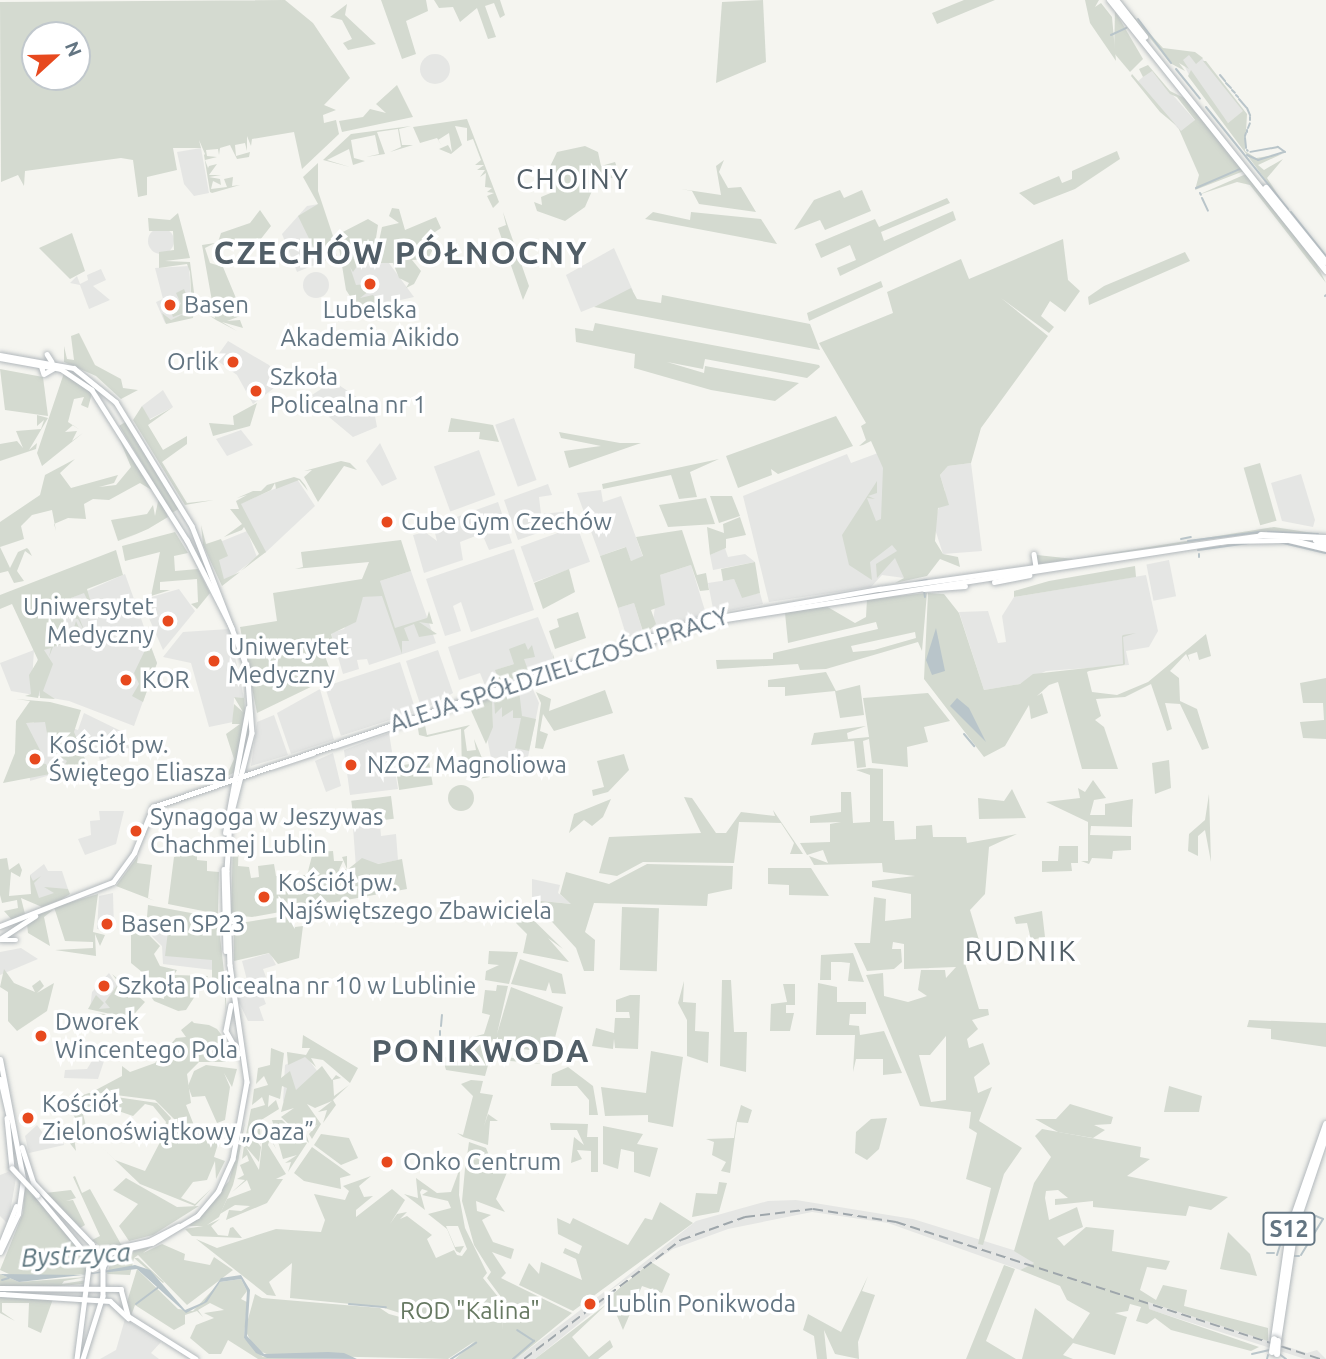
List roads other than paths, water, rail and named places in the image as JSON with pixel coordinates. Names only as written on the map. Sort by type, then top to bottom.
[{"type":"highway","points":[[1110,0],[1326,271]]},
{"type":"highway","points":[[1116,0],[1326,262]]},
{"type":"highway","points":[[1261,535],[1326,544]]},
{"type":"highway","points":[[1286,540],[1326,544]]},
{"type":"highway","name":"S12","points":[[1274,1356],[1293,1215],[1326,1124]]},
{"type":"highway","name":"S12","points":[[1276,1340],[1295,1228],[1326,1136]]},
{"type":"main road","points":[[45,354],[55,365],[44,374],[40,363],[45,354]]},
{"type":"main road","points":[[0,357],[55,365],[70,370],[99,382],[119,405],[190,522],[246,659],[253,725],[246,761],[232,793],[223,909],[228,1036],[239,1052],[244,1082],[230,1163]]},
{"type":"main road","points":[[70,370],[115,421],[180,527],[243,658],[249,726],[229,825],[226,902],[247,1092],[230,1163],[196,1216],[168,1233],[111,1253],[103,1268]]},
{"type":"main road","points":[[981,576],[1261,535]]},
{"type":"main road","points":[[910,588],[1050,570],[1227,541],[1286,540]]},
{"type":"main road","points":[[1034,554],[1035,566]]},
{"type":"main road","points":[[910,588],[1035,566],[1080,562]]},
{"type":"main road","points":[[994,582],[1050,570]]},
{"type":"main road","points":[[910,588],[965,586]]},
{"type":"main road","name":"ALEJA SPÓŁDZIELCZOŚCI PRACY","points":[[217,784],[465,703],[711,618],[910,588]]},
{"type":"main road","name":"ALEJA SPÓŁDZIELCZOŚCI PRACY","points":[[44,909],[111,884],[134,854],[153,807],[716,620],[910,588]]},
{"type":"main road","points":[[460,696],[465,703]]},
{"type":"main road","points":[[246,761],[254,770]]},
{"type":"main road","points":[[224,783],[232,793]]},
{"type":"main road","points":[[8,936],[1,924],[44,909]]},
{"type":"main road","points":[[0,940],[44,909]]},
{"type":"main road","points":[[10,923],[16,930]]},
{"type":"main road","points":[[22,925],[23,934]]},
{"type":"main road","points":[[0,940],[16,940]]},
{"type":"main road","points":[[228,1022],[240,1023]]},
{"type":"main road","points":[[228,1036],[242,1035]]},
{"type":"main road","points":[[0,1059],[20,1175],[15,1211],[0,1246]]},
{"type":"main road","points":[[0,1079],[34,1183],[92,1244],[103,1268],[101,1301],[80,1359]]},
{"type":"main road","points":[[6,1095],[12,1168],[83,1244],[92,1269]]},
{"type":"main road","points":[[0,1252],[18,1214],[23,1180],[6,1095]]},
{"type":"main road","points":[[80,1359],[89,1284],[99,1255],[109,1249],[168,1233]]},
{"type":"main road","points":[[92,1244],[109,1249]]},
{"type":"main road","points":[[1,1292],[89,1284],[123,1290],[127,1314],[197,1359]]},
{"type":"main road","points":[[1,1292],[101,1301],[183,1350]]},
{"type":"waterway","points":[[1138,19],[1171,63]]},
{"type":"waterway","points":[[1111,35],[1126,28]]},
{"type":"waterway","points":[[1176,69],[1200,99]]},
{"type":"waterway","points":[[1220,75],[1225,81]]},
{"type":"waterway","points":[[1226,83],[1231,88]]},
{"type":"waterway","points":[[1232,90],[1235,93]]},
{"type":"waterway","points":[[1239,99],[1246,107]]},
{"type":"waterway","points":[[1206,107],[1288,209]]},
{"type":"waterway","points":[[1247,108],[1250,115]]},
{"type":"waterway","points":[[1248,128],[1250,123]]},
{"type":"waterway","points":[[1245,138],[1246,148]]},
{"type":"waterway","points":[[1247,155],[1258,160],[1285,152],[1278,147],[1250,152]]},
{"type":"waterway","points":[[1196,188],[1240,169]]},
{"type":"waterway","points":[[1202,198],[1208,211]]},
{"type":"waterway","points":[[1291,212],[1326,256]]},
{"type":"waterway","points":[[1188,541],[1259,532]]},
{"type":"waterway","points":[[1268,532],[1318,534]]},
{"type":"waterway","points":[[1181,539],[1191,537]]},
{"type":"waterway","points":[[1279,542],[1326,553]]},
{"type":"waterway","points":[[1198,550],[1249,543]]},
{"type":"waterway","points":[[916,582],[927,580]]},
{"type":"waterway","points":[[924,591],[925,597]]},
{"type":"waterway","points":[[964,734],[974,746]]},
{"type":"waterway","points":[[441,1026],[442,1015]]},
{"type":"waterway","points":[[1277,1255],[1289,1216]]},
{"type":"waterway","points":[[1301,1226],[1316,1216],[1323,1219],[1301,1255]]},
{"type":"waterway","points":[[1298,1242],[1300,1222]]},
{"type":"waterway","points":[[1267,1253],[1274,1253]]},
{"type":"waterway","points":[[1294,1256],[1299,1256]]},
{"type":"waterway","name":"Bystrzyca","points":[[2,1280],[9,1278]]},
{"type":"waterway","points":[[136,1304],[160,1286]]},
{"type":"waterway","points":[[349,1304],[386,1307]]},
{"type":"waterway","points":[[513,1359],[534,1341],[517,1330]]},
{"type":"waterway","points":[[451,1359],[476,1343]]},
{"type":"waterway","points":[[1252,1354],[1270,1350]]},
{"type":"waterway","points":[[1278,1353],[1286,1359]]},
{"type":"waterway","points":[[1267,1359],[1268,1355]]},
{"type":"railway","points":[[524,1359],[681,1240],[745,1217],[813,1209],[896,1222],[1321,1359]]},
{"type":"place","name":"Lubelska Akademia Aikido","points":[[370,284]]},
{"type":"place","name":"Basen","points":[[170,305]]},
{"type":"place","name":"Orlik","points":[[233,362]]},
{"type":"place","name":"Szkoła Policealna nr 1","points":[[256,391]]},
{"type":"place","name":"Cube Gym Czechów","points":[[387,522]]},
{"type":"place","name":"Uniwersytet Medyczny","points":[[168,621]]},
{"type":"place","name":"Uniwerytet Medyczny","points":[[214,661]]},
{"type":"place","name":"KOR","points":[[126,680]]},
{"type":"place","name":"Kościół pw. Świętego Eliasza","points":[[35,759]]},
{"type":"place","name":"NZOZ Magnoliowa","points":[[351,765]]},
{"type":"place","name":"Synagoga w Jeszywas Chachmej Lublin","points":[[136,831]]},
{"type":"place","name":"Kościół pw. Najświętszego Zbawiciela","points":[[264,897]]},
{"type":"place","name":"Basen SP23","points":[[107,924]]},
{"type":"place","name":"Szkoła Policealna nr 10 w Lublinie","points":[[104,986]]},
{"type":"place","name":"Dworek Wincentego Pola","points":[[41,1036]]},
{"type":"place","name":"Kościół Zielonoświątkowy „Oaza”","points":[[28,1118]]},
{"type":"place","name":"Onko Centrum","points":[[387,1162]]},
{"type":"place","name":"Lublin Ponikwoda","points":[[590,1304]]},
{"type":"district","name":"CHOINY","points":[[573,179]]},
{"type":"district","name":"CZECHÓW PÓŁNOCNY","points":[[401,252]]},
{"type":"district","name":"RUDNIK","points":[[1021,951]]},
{"type":"district","name":"PONIKWODA","points":[[481,1050]]},
{"type":"park label","name":"ROD \"Kalina\"","points":[[470,1311]]}]
